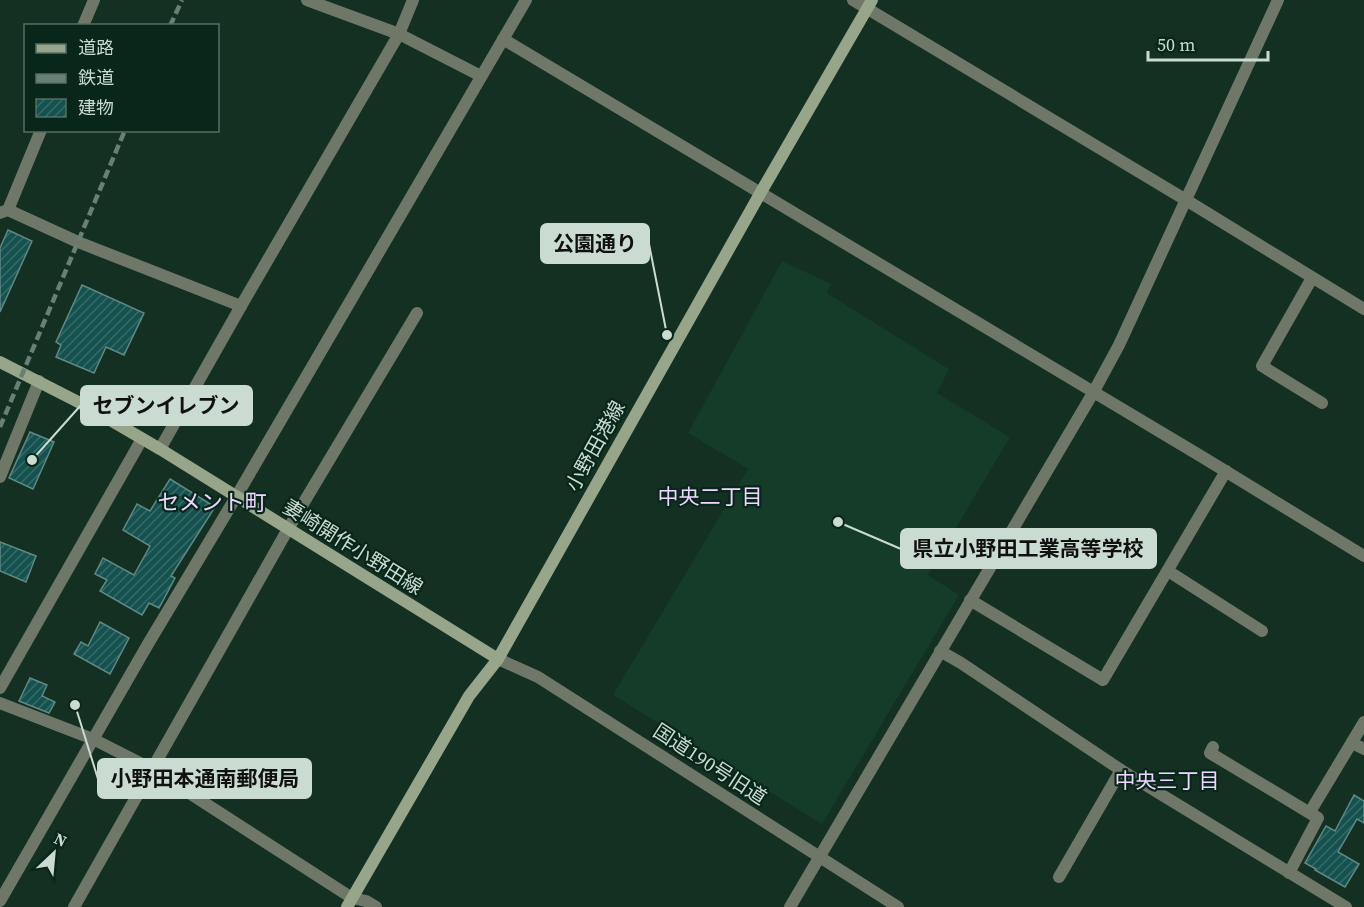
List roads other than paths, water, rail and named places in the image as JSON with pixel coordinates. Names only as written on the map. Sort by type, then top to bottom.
[{"type":"main road","name":"小野田港線","points":[[350,902],[469,696],[498,659],[760,192],[869,4]]},
{"type":"main road","name":"妻崎開作小野田線","points":[[0,362],[88,407],[160,449],[498,659]]},
{"type":"street","points":[[84,24],[94,0]]},
{"type":"street","points":[[306,0],[399,34],[482,76]]},
{"type":"street","points":[[160,449],[399,34],[413,0]]},
{"type":"street","points":[[0,901],[526,0]]},
{"type":"street","points":[[853,0],[869,4],[1364,309]]},
{"type":"street","points":[[790,907],[1093,393],[1119,345],[1278,0]]},
{"type":"street","points":[[502,39],[1226,471],[1364,556]]},
{"type":"street","points":[[40,132],[4,212],[241,306]]},
{"type":"street","points":[[1312,278],[1262,366],[1322,403]]},
{"type":"street","points":[[74,907],[288,530],[417,313]]},
{"type":"street","points":[[0,477],[39,381]]},
{"type":"street","points":[[0,688],[142,439]]},
{"type":"street","points":[[970,600],[1103,680],[1226,471]]},
{"type":"street","points":[[1168,571],[1262,631]]},
{"type":"street","points":[[940,651],[1121,770],[1346,907]]},
{"type":"street","name":"国道190号旧道","points":[[498,659],[538,677],[898,907]]},
{"type":"street","points":[[0,703],[93,739],[152,769],[350,902],[366,901],[376,907]]},
{"type":"street","points":[[1310,812],[1364,722]]},
{"type":"street","points":[[1352,742],[1364,749]]},
{"type":"street","points":[[1213,747],[1210,753],[1318,818],[1289,873]]},
{"type":"street","points":[[1059,877],[1121,770]]},
{"type":"railway","points":[[171,24],[182,0]]},
{"type":"railway","points":[[0,427],[124,132]]},
{"type":"place","name":"公園通り","points":[[667,335]]},
{"type":"place","name":"セブンイレブン","points":[[32,460]]},
{"type":"place","name":"県立小野田工業高等学校","points":[[838,522]]},
{"type":"place","name":"小野田本通南郵便局","points":[[75,705]]},
{"type":"district","name":"中央二丁目","points":[[710,496]]},
{"type":"district","name":"セメント町","points":[[212,502]]},
{"type":"district","name":"中央三丁目","points":[[1167,780]]}]
